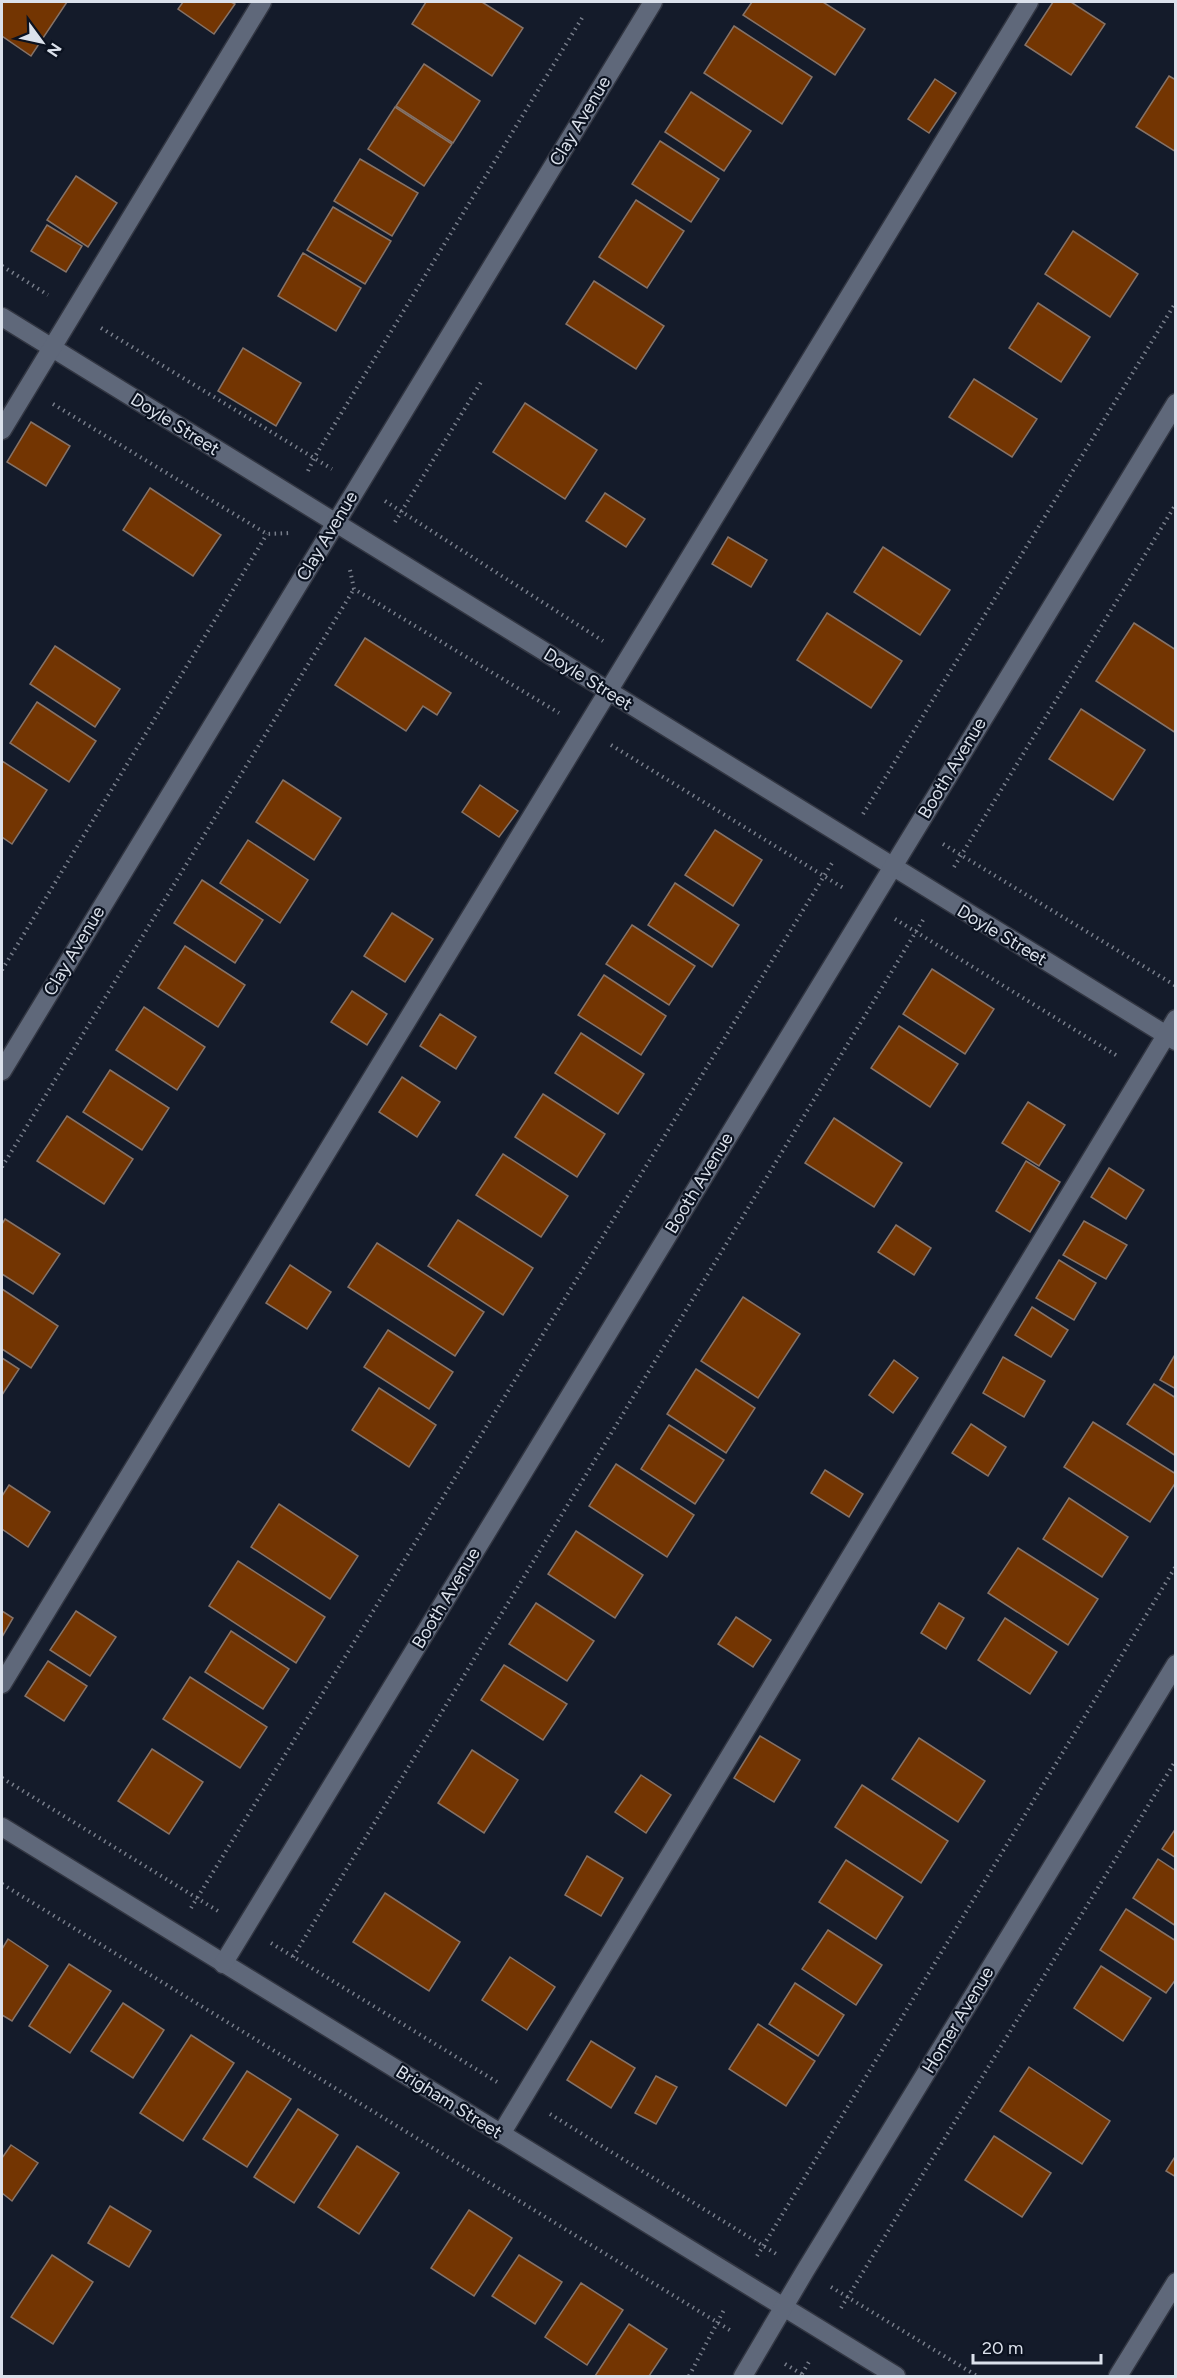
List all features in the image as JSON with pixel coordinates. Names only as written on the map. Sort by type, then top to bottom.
[{"type":"street","points":[[2,430],[262,2]]},
{"type":"street","name":"Clay Avenue","points":[[2,1071],[653,2]]},
{"type":"street","points":[[2,1684],[1029,2]]},
{"type":"street","name":"Doyle Street","points":[[2,317],[1171,1038]]},
{"type":"street","name":"Booth Avenue","points":[[223,1964],[1176,403]]},
{"type":"street","points":[[501,2134],[1171,1038],[1176,1019]]},
{"type":"street","name":"Homer Avenue","points":[[743,2376],[1176,1664]]},
{"type":"street","name":"Brigham Street","points":[[2,1827],[896,2376]]},
{"type":"street","points":[[1118,2376],[1176,2282]]},
{"type":"path","points":[[290,532],[314,458],[582,18]]},
{"type":"path","points":[[2,266],[358,484],[629,658]]},
{"type":"path","points":[[175,1934],[1176,302]]},
{"type":"path","points":[[372,545],[390,528],[402,512],[483,379]]},
{"type":"path","points":[[293,1957],[1176,504]]},
{"type":"path","points":[[2,970],[267,534]]},
{"type":"path","points":[[2,1167],[354,589]]},
{"type":"path","points":[[855,805],[885,824],[939,841],[1176,986]]},
{"type":"path","points":[[689,2376],[717,2321],[1176,1566]]},
{"type":"path","points":[[2,1884],[717,2321],[802,2376],[1176,1760]]},
{"type":"path","points":[[2,1778],[977,2376]]},
{"type":"building","points":[[2,2],[67,2],[31,56],[2,36]]},
{"type":"building","points":[[183,2],[231,2],[235,4],[214,34],[178,9]]},
{"type":"building","points":[[426,2],[482,2],[523,28],[492,76],[412,24]]},
{"type":"building","points":[[752,2],[823,2],[865,29],[835,75],[743,15]]},
{"type":"building","points":[[1053,2],[1071,2],[1105,24],[1071,75],[1025,45]]},
{"type":"building","points":[[734,26],[812,77],[782,124],[704,73]]},
{"type":"building","points":[[424,64],[480,101],[453,143],[396,106]]},
{"type":"building","points":[[1169,76],[1176,80],[1176,152],[1136,127]]},
{"type":"building","points":[[935,79],[956,93],[929,133],[908,119]]},
{"type":"building","points":[[691,92],[751,131],[724,171],[665,132]]},
{"type":"building","points":[[395,107],[452,144],[424,186],[368,149]]},
{"type":"building","points":[[660,141],[719,179],[691,222],[632,184]]},
{"type":"building","points":[[360,159],[418,193],[392,236],[334,201]]},
{"type":"building","points":[[76,176],[117,203],[88,247],[47,220]]},
{"type":"building","points":[[636,200],[684,231],[647,288],[599,257]]},
{"type":"building","points":[[333,207],[391,241],[365,284],[307,250]]},
{"type":"building","points":[[47,225],[82,246],[66,272],[31,251]]},
{"type":"building","points":[[1073,231],[1138,274],[1110,317],[1045,274]]},
{"type":"building","points":[[303,253],[361,288],[336,331],[278,296]]},
{"type":"building","points":[[594,281],[664,326],[636,369],[566,324]]},
{"type":"building","points":[[1038,303],[1090,337],[1061,382],[1009,348]]},
{"type":"building","points":[[243,348],[301,383],[276,426],[218,391]]},
{"type":"building","points":[[974,379],[1037,419],[1012,457],[949,417]]},
{"type":"building","points":[[525,403],[597,450],[565,499],[493,452]]},
{"type":"building","points":[[31,422],[70,446],[46,486],[7,462]]},
{"type":"building","points":[[150,488],[221,535],[193,576],[123,530]]},
{"type":"building","points":[[605,493],[645,519],[626,547],[586,521]]},
{"type":"building","points":[[728,537],[767,560],[751,587],[712,564]]},
{"type":"building","points":[[883,547],[950,590],[920,635],[854,592]]},
{"type":"building","points":[[827,613],[902,661],[871,708],[797,660]]},
{"type":"building","points":[[1134,623],[1176,650],[1176,733],[1096,681]]},
{"type":"building","points":[[365,638],[451,693],[437,715],[423,706],[406,731],[335,685]]},
{"type":"building","points":[[55,646],[120,689],[95,727],[30,684]]},
{"type":"building","points":[[37,702],[96,741],[69,782],[10,743]]},
{"type":"building","points":[[1081,709],[1145,750],[1113,800],[1049,759]]},
{"type":"building","points":[[2,761],[47,790],[12,844],[2,837]]},
{"type":"building","points":[[283,780],[341,818],[314,860],[256,822]]},
{"type":"building","points":[[480,785],[518,811],[499,837],[462,812]]},
{"type":"building","points":[[715,830],[762,860],[733,906],[685,875]]},
{"type":"building","points":[[248,840],[308,880],[280,923],[220,883]]},
{"type":"building","points":[[202,880],[263,920],[235,963],[174,923]]},
{"type":"building","points":[[675,883],[739,925],[712,967],[648,925]]},
{"type":"building","points":[[392,913],[433,939],[405,982],[364,956]]},
{"type":"building","points":[[632,925],[695,966],[669,1005],[606,964]]},
{"type":"building","points":[[185,946],[245,985],[218,1027],[158,988]]},
{"type":"building","points":[[932,969],[994,1009],[965,1054],[903,1014]]},
{"type":"building","points":[[604,975],[666,1016],[641,1055],[578,1015]]},
{"type":"building","points":[[352,991],[387,1014],[367,1045],[331,1022]]},
{"type":"building","points":[[144,1007],[205,1047],[177,1090],[116,1050]]},
{"type":"building","points":[[440,1014],[476,1037],[456,1069],[420,1046]]},
{"type":"building","points":[[899,1026],[958,1064],[930,1107],[871,1068]]},
{"type":"building","points":[[581,1033],[644,1074],[618,1114],[555,1073]]},
{"type":"building","points":[[110,1070],[169,1108],[142,1150],[83,1112]]},
{"type":"building","points":[[402,1077],[440,1102],[417,1137],[379,1112]]},
{"type":"building","points":[[543,1094],[605,1134],[577,1177],[515,1137]]},
{"type":"building","points":[[1028,1102],[1065,1125],[1039,1166],[1002,1143]]},
{"type":"building","points":[[67,1116],[133,1159],[104,1204],[37,1161]]},
{"type":"building","points":[[834,1118],[902,1163],[874,1207],[805,1163]]},
{"type":"building","points":[[503,1154],[568,1196],[541,1237],[476,1195]]},
{"type":"building","points":[[1026,1161],[1060,1182],[1030,1232],[996,1211]]},
{"type":"building","points":[[1109,1168],[1144,1190],[1126,1219],[1091,1197]]},
{"type":"building","points":[[5,1219],[60,1254],[33,1294],[2,1274],[2,1224]]},
{"type":"building","points":[[458,1220],[533,1268],[503,1315],[428,1266]]},
{"type":"building","points":[[1084,1221],[1127,1245],[1106,1279],[1063,1255]]},
{"type":"building","points":[[896,1225],[931,1248],[914,1275],[878,1252]]},
{"type":"building","points":[[377,1243],[484,1312],[455,1356],[348,1287]]},
{"type":"building","points":[[1059,1260],[1096,1283],[1074,1320],[1036,1298]]},
{"type":"building","points":[[290,1265],[331,1292],[307,1329],[266,1303]]},
{"type":"building","points":[[2,1289],[58,1326],[31,1368],[2,1349]]},
{"type":"building","points":[[743,1297],[800,1334],[758,1398],[701,1361]]},
{"type":"building","points":[[1032,1307],[1068,1330],[1051,1357],[1015,1335]]},
{"type":"building","points":[[388,1330],[453,1372],[429,1409],[364,1367]]},
{"type":"building","points":[[1176,1353],[1176,1389],[1160,1380]]},
{"type":"building","points":[[1003,1357],[1045,1381],[1024,1417],[983,1393]]},
{"type":"building","points":[[2,1358],[19,1369],[2,1395]]},
{"type":"building","points":[[894,1360],[918,1378],[893,1413],[869,1395]]},
{"type":"building","points":[[696,1369],[755,1408],[726,1453],[667,1414]]},
{"type":"building","points":[[1154,1384],[1176,1398],[1176,1456],[1127,1424]]},
{"type":"building","points":[[379,1388],[436,1425],[409,1467],[352,1430]]},
{"type":"building","points":[[1093,1422],[1176,1474],[1176,1482],[1150,1522],[1064,1467]]},
{"type":"building","points":[[971,1424],[1006,1447],[988,1476],[952,1453]]},
{"type":"building","points":[[669,1425],[724,1460],[695,1504],[641,1469]]},
{"type":"building","points":[[616,1464],[694,1515],[667,1557],[589,1506]]},
{"type":"building","points":[[825,1470],[863,1494],[849,1517],[811,1493]]},
{"type":"building","points":[[9,1485],[50,1512],[28,1547],[2,1529],[2,1496]]},
{"type":"building","points":[[1069,1498],[1128,1537],[1102,1577],[1043,1539]]},
{"type":"building","points":[[279,1504],[358,1556],[330,1599],[251,1547]]},
{"type":"building","points":[[576,1531],[643,1575],[615,1618],[548,1574]]},
{"type":"building","points":[[1018,1548],[1098,1599],[1068,1645],[988,1593]]},
{"type":"building","points":[[238,1561],[325,1617],[296,1663],[209,1606]]},
{"type":"building","points":[[536,1603],[594,1641],[567,1681],[509,1644]]},
{"type":"building","points":[[939,1603],[964,1618],[946,1649],[921,1633]]},
{"type":"building","points":[[2,1611],[13,1618],[2,1637]]},
{"type":"building","points":[[76,1611],[116,1637],[90,1676],[50,1650]]},
{"type":"building","points":[[736,1617],[771,1640],[753,1667],[718,1644]]},
{"type":"building","points":[[1005,1618],[1057,1652],[1030,1694],[978,1660]]},
{"type":"building","points":[[231,1631],[289,1669],[263,1709],[205,1672]]},
{"type":"building","points":[[48,1661],[87,1686],[64,1721],[25,1696]]},
{"type":"building","points":[[504,1665],[567,1704],[543,1740],[481,1700]]},
{"type":"building","points":[[190,1677],[267,1727],[240,1768],[163,1719]]},
{"type":"building","points":[[760,1736],[800,1760],[774,1802],[734,1778]]},
{"type":"building","points":[[919,1738],[985,1781],[958,1822],[892,1779]]},
{"type":"building","points":[[152,1749],[203,1782],[169,1834],[118,1801]]},
{"type":"building","points":[[472,1750],[518,1780],[484,1833],[438,1803]]},
{"type":"building","points":[[641,1775],[671,1795],[646,1833],[615,1812]]},
{"type":"building","points":[[862,1785],[948,1841],[921,1883],[835,1827]]},
{"type":"building","points":[[1176,1828],[1176,1858],[1162,1849]]},
{"type":"building","points":[[587,1856],[623,1878],[601,1916],[565,1895]]},
{"type":"building","points":[[1158,1859],[1176,1871],[1176,1926],[1133,1898]]},
{"type":"building","points":[[846,1860],[903,1897],[876,1939],[819,1902]]},
{"type":"building","points":[[385,1893],[460,1942],[429,1991],[353,1942]]},
{"type":"building","points":[[1126,1909],[1176,1941],[1176,1979],[1166,1993],[1100,1950]]},
{"type":"building","points":[[828,1930],[882,1965],[856,2005],[802,1969]]},
{"type":"building","points":[[8,1939],[48,1966],[12,2021],[2,2015],[2,1949]]},
{"type":"building","points":[[510,1957],[555,1987],[527,2030],[482,2000]]},
{"type":"building","points":[[69,1964],[111,1991],[70,2053],[29,2026]]},
{"type":"building","points":[[1101,1966],[1151,1998],[1123,2041],[1074,2008]]},
{"type":"building","points":[[795,1983],[844,2015],[818,2056],[769,2024]]},
{"type":"building","points":[[123,2003],[164,2030],[133,2078],[91,2051]]},
{"type":"building","points":[[758,2024],[815,2061],[786,2106],[729,2069]]},
{"type":"building","points":[[191,2035],[234,2063],[183,2141],[140,2113]]},
{"type":"building","points":[[591,2041],[635,2068],[611,2108],[567,2080]]},
{"type":"building","points":[[1029,2067],[1110,2121],[1082,2164],[1000,2111]]},
{"type":"building","points":[[247,2071],[291,2099],[247,2167],[203,2139]]},
{"type":"building","points":[[656,2076],[677,2087],[656,2124],[635,2113]]},
{"type":"building","points":[[298,2109],[338,2135],[294,2203],[254,2177]]},
{"type":"building","points":[[994,2136],[1051,2173],[1022,2217],[965,2180]]},
{"type":"building","points":[[11,2145],[38,2163],[12,2201],[2,2193],[2,2158]]},
{"type":"building","points":[[357,2146],[399,2173],[359,2234],[318,2207]]},
{"type":"building","points":[[1176,2155],[1176,2177],[1166,2171]]},
{"type":"building","points":[[110,2206],[151,2231],[129,2267],[88,2243]]},
{"type":"building","points":[[469,2210],[512,2238],[474,2296],[431,2268]]},
{"type":"building","points":[[52,2255],[93,2282],[53,2344],[11,2317]]},
{"type":"building","points":[[519,2255],[562,2282],[535,2324],[492,2296]]},
{"type":"building","points":[[581,2283],[623,2310],[587,2365],[545,2337]]},
{"type":"building","points":[[629,2324],[667,2349],[649,2376],[595,2376]]}]
